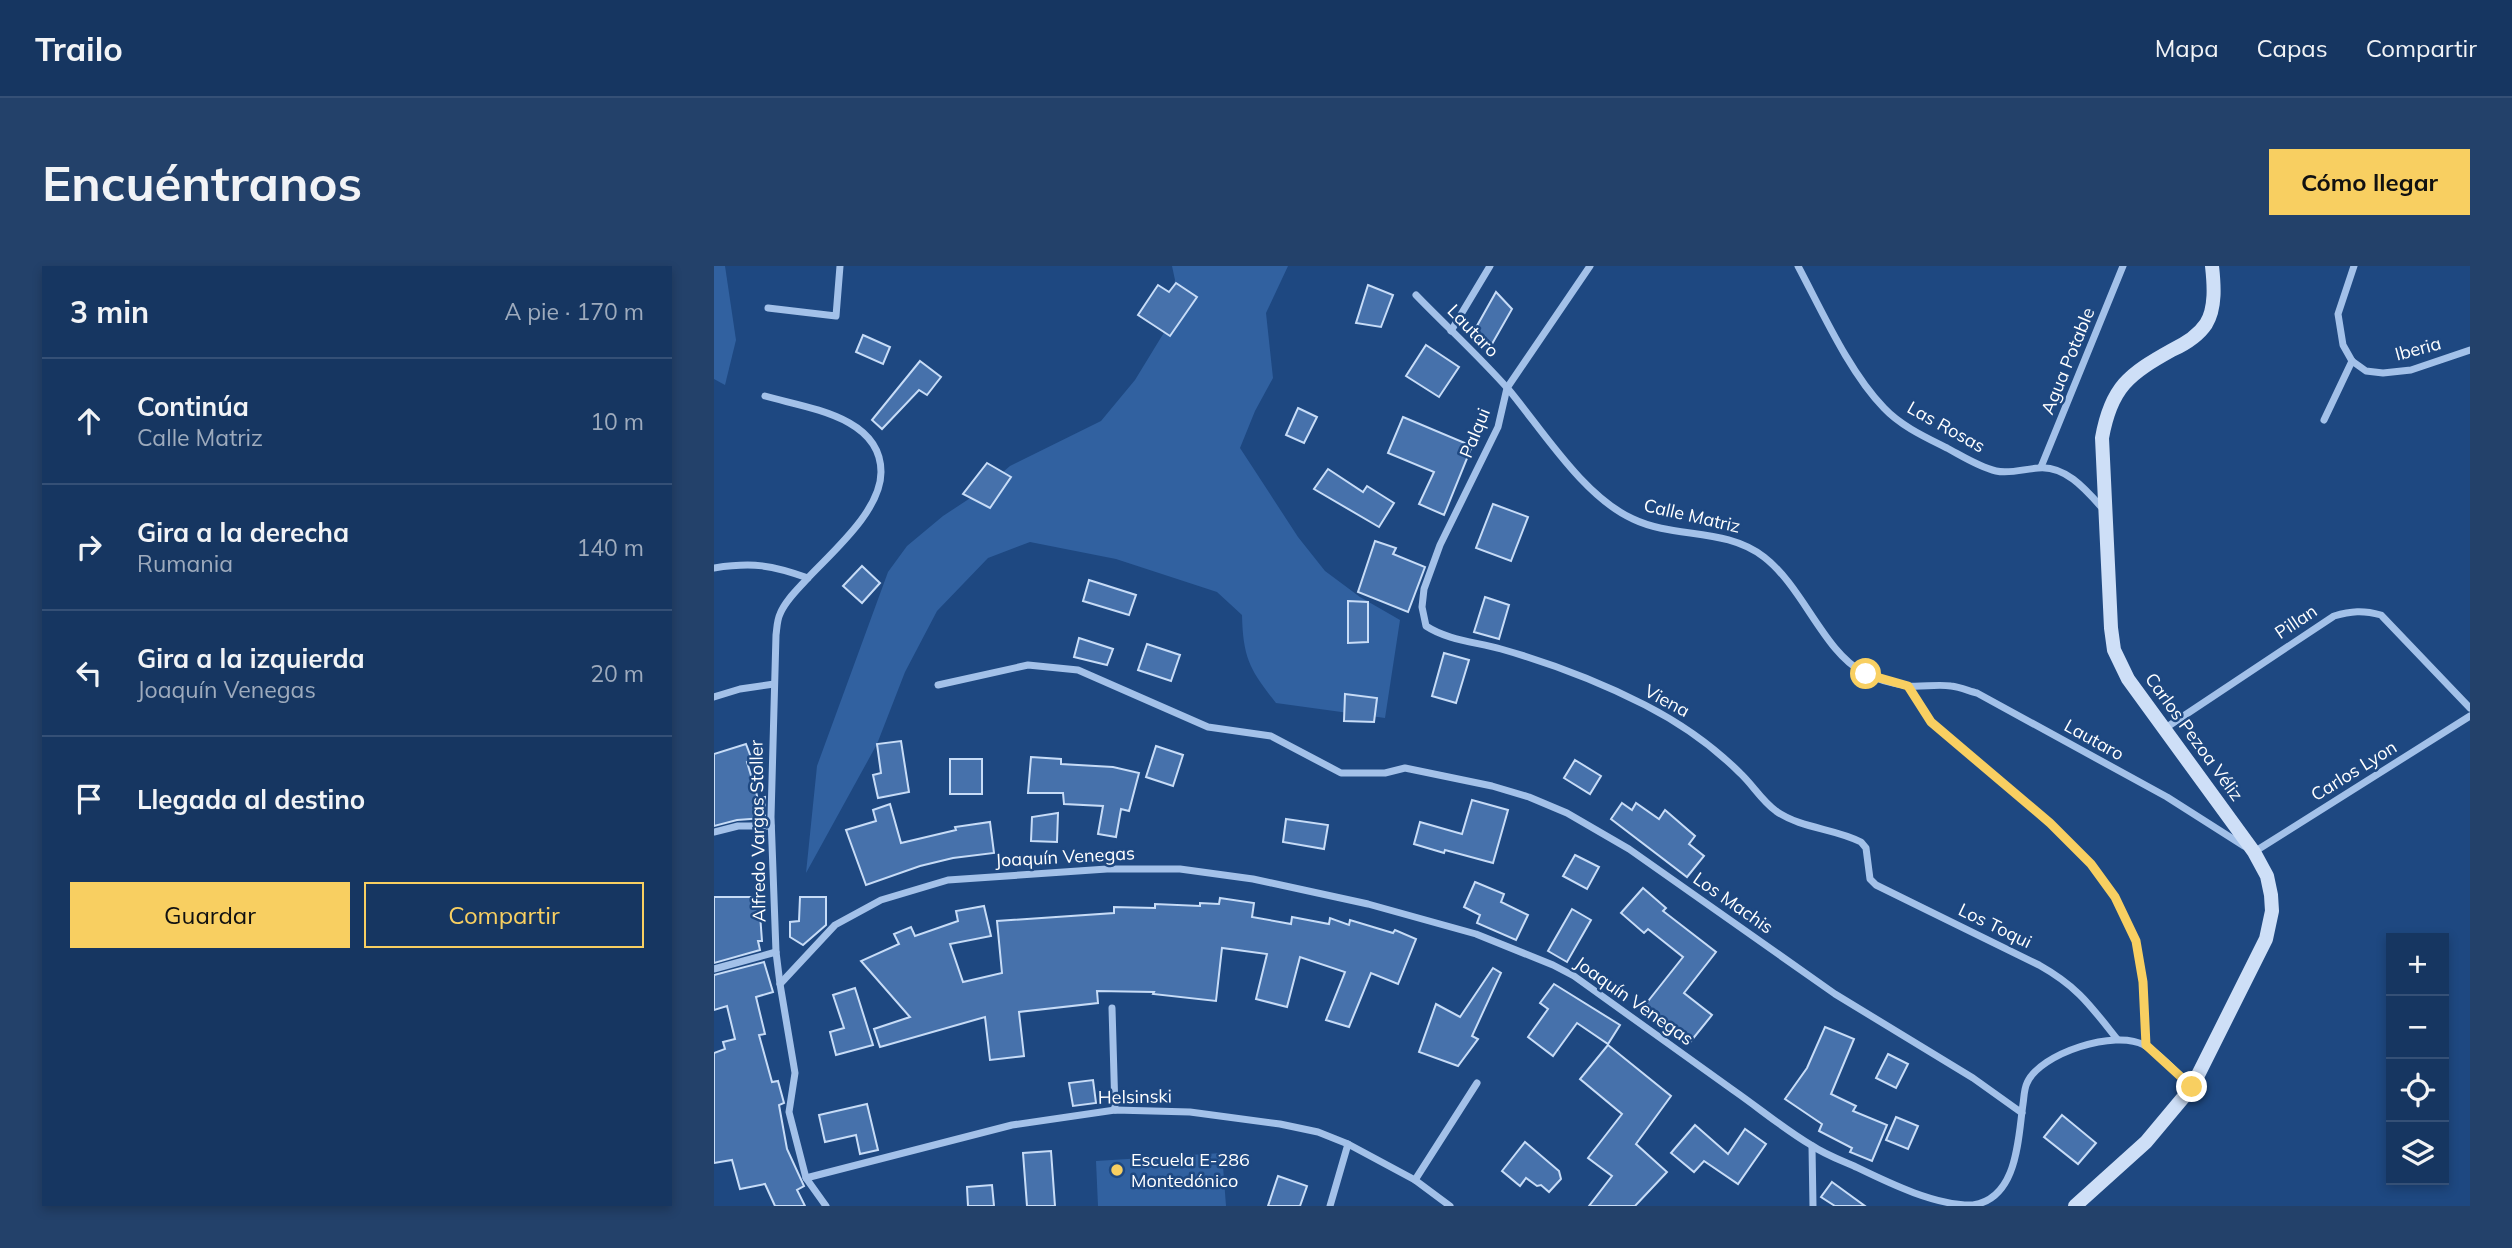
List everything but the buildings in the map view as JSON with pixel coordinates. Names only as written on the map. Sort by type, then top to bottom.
[{"type":"main road","name":"Carlos Pezoa Véliz","points":[[2075,1206],[2147,1142],[2192,1087],[2266,939],[2272,911],[2267,876],[2254,852],[2127,679],[2115,650],[2111,628],[2102,438],[2106,413],[2117,391],[2132,376],[2197,335],[2207,322],[2212,308],[2212,266]]},
{"type":"street","points":[[768,308],[836,316],[840,266]]},
{"type":"street","points":[[1451,331],[1490,266]]},
{"type":"street","name":"Palqui","points":[[1426,626],[1422,607],[1424,589],[1440,545],[1498,427],[1507,388],[1590,266]]},
{"type":"street","name":"Las Rosas","points":[[1798,266],[1840,343],[1868,389],[1885,410],[1915,432],[1995,471],[2013,472],[2041,467],[2059,471],[2073,479],[2104,510]]},
{"type":"street","name":"Agua Potable","points":[[2041,467],[2123,266]]},
{"type":"street","points":[[2324,420],[2352,361],[2343,345],[2338,314],[2354,266]]},
{"type":"street","name":"Lautaro","points":[[1416,295],[1507,388]]},
{"type":"street","name":"Iberia","points":[[2352,361],[2366,372],[2383,373],[2411,370],[2470,350]]},
{"type":"street","name":"Calle Matriz","points":[[1507,388],[1590,488],[1611,505],[1633,519],[1654,526],[1744,543],[1765,557],[1784,576],[1846,662],[1866,674],[1908,686]]},
{"type":"street","name":"Alfredo Vargas Stoller","points":[[765,396],[831,414],[856,427],[871,439],[879,452],[881,481],[876,500],[857,525],[792,595],[780,614],[776,635],[771,826],[779,984],[795,1073],[789,1112],[806,1178],[826,1206]]},
{"type":"street","points":[[714,568],[758,564],[808,578]]},
{"type":"street","name":"Pillan","points":[[2163,729],[2334,616],[2352,611],[2381,615],[2470,708]]},
{"type":"street","name":"Viena","points":[[1426,626],[1436,632],[1502,649],[1570,673],[1645,705],[1692,732],[1722,756],[1743,776],[1759,797],[1777,812],[1800,823],[1852,838],[1866,848]]},
{"type":"street","name":"Los Machis","points":[[938,685],[1028,665],[1078,670],[1208,727],[1271,736],[1341,773],[1385,773],[1405,768],[1492,786],[1529,797],[1567,813],[1629,849],[1835,994],[1973,1077],[2022,1113]]},
{"type":"street","points":[[714,697],[740,688],[774,684]]},
{"type":"street","points":[[1908,686],[1931,722],[2050,823],[2091,864],[2115,897],[2136,941],[2143,982],[2146,1045],[2192,1087]]},
{"type":"street","name":"Lautaro","points":[[1908,686],[1951,686],[1977,693],[2167,797],[2254,852]]},
{"type":"street","name":"Carlos Lyon","points":[[2254,852],[2470,716]]},
{"type":"street","points":[[714,832],[738,826],[771,826]]},
{"type":"street","name":"Los Toqui","points":[[1866,848],[1870,879],[1876,885],[2065,980],[2081,994],[2117,1039]]},
{"type":"street","name":"Joaquín Venegas","points":[[779,984],[835,925],[881,900],[948,880],[1107,869],[1180,869],[1253,879],[1368,904],[1476,934],[1553,965],[1574,976],[1812,1147],[1922,1198],[1952,1205],[1972,1205],[1988,1200],[2000,1189],[2011,1172],[2027,1083],[2039,1068],[2052,1058],[2083,1046],[2117,1039],[2146,1045]]},
{"type":"street","points":[[714,969],[776,952]]},
{"type":"street","points":[[1112,1008],[1115,1110]]},
{"type":"street","points":[[1415,1180],[1477,1083]]},
{"type":"street","name":"Helsinski","points":[[806,1178],[1012,1125],[1115,1110],[1190,1112],[1318,1132],[1348,1144],[1415,1180],[1450,1206]]},
{"type":"street","points":[[1330,1206],[1348,1144]]},
{"type":"street","points":[[1812,1147],[1813,1206]]},
{"type":"shaded area","points":[[714,266],[725,266],[736,340],[725,385],[714,379]]},
{"type":"shaded area","points":[[1172,266],[1288,266],[1266,313],[1273,378],[1255,411],[1240,448],[1298,537],[1325,571],[1360,597],[1400,620],[1385,718],[1276,703],[1254,672],[1246,653],[1242,615],[1217,592],[1116,559],[1030,542],[988,558],[937,611],[905,672],[877,744],[806,873],[817,766],[888,572],[907,546],[1010,466],[1101,421],[1135,380],[1168,326],[1175,280]]},
{"type":"shaded area","points":[[1222,1153],[1226,1206],[1098,1206],[1096,1161]]},
{"type":"place","name":"Escuela E-286 Montedónico","points":[[1117,1170]]},
{"type":"route","points":[[1866,674],[1908,686],[1931,722],[2050,823],[2091,864],[2115,897],[2136,941],[2143,982],[2146,1045],[2192,1087]]}]
